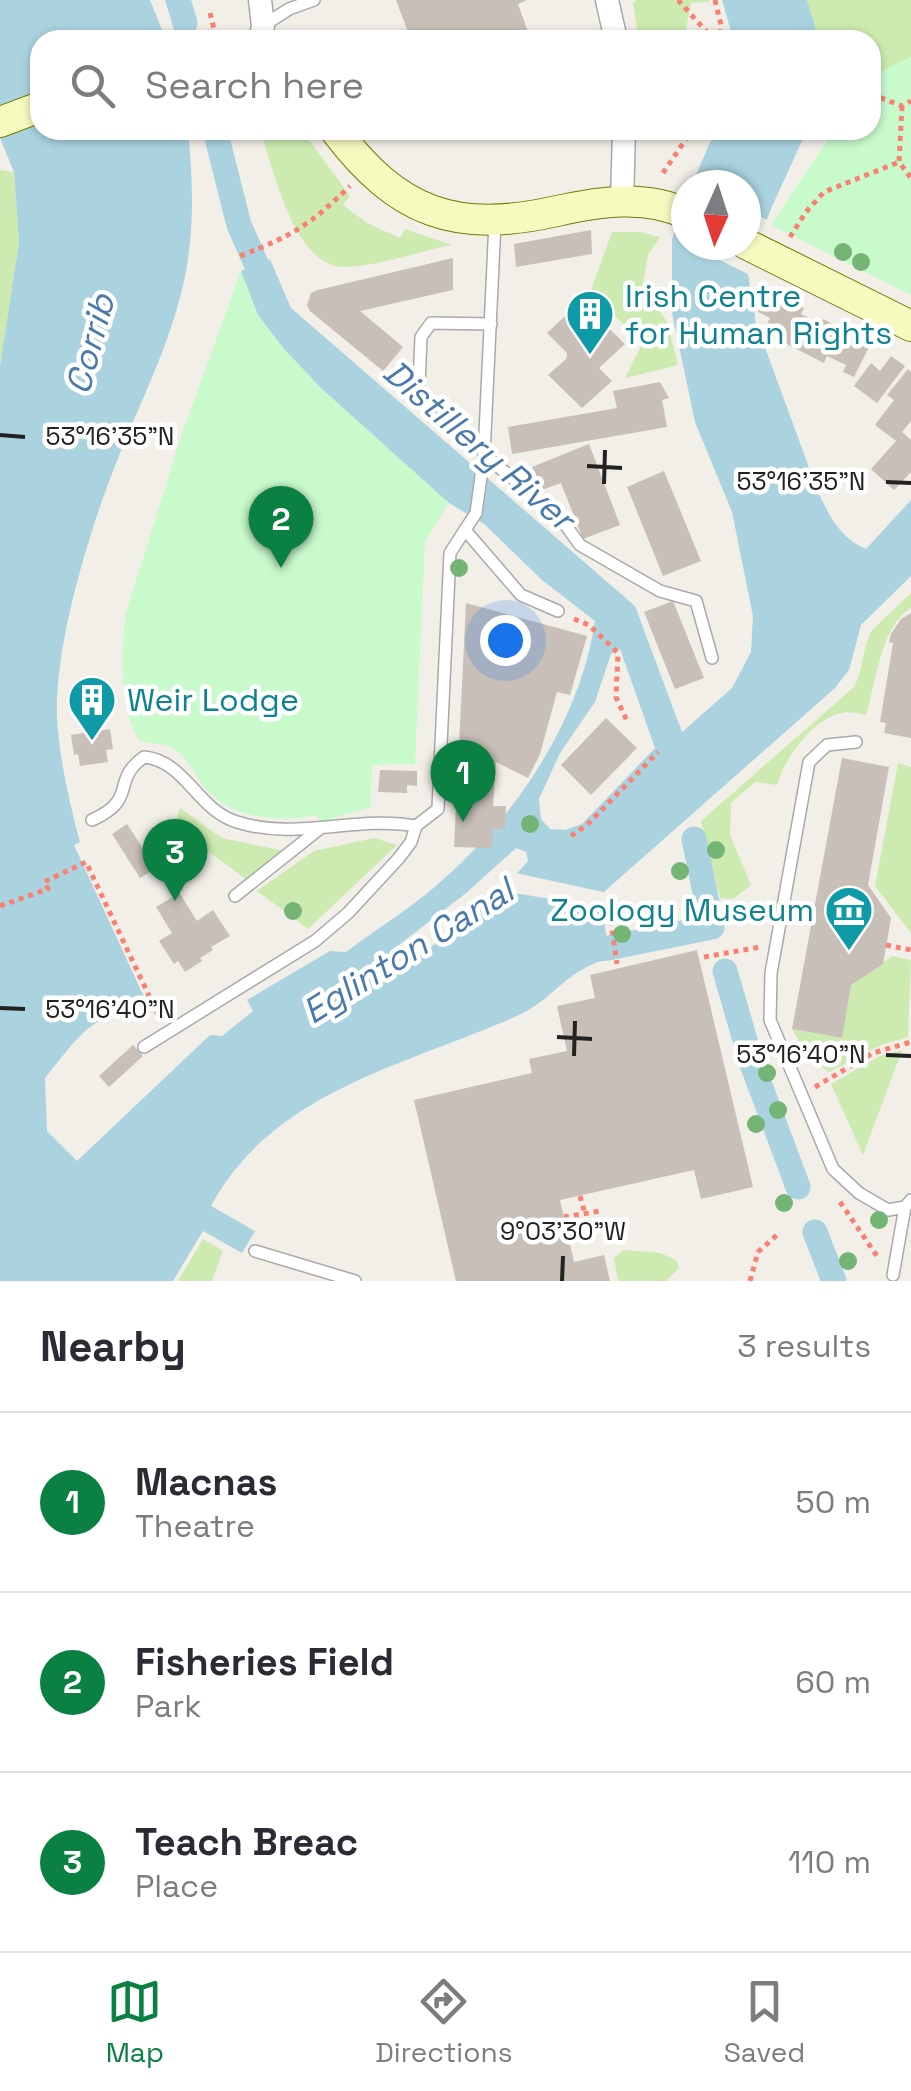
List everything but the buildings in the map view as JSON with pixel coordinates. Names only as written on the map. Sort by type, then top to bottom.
[{"type":"main road","points":[[0,122],[30,111]]},
{"type":"main road","points":[[343,140],[366,168],[420,207],[442,216],[495,220],[591,203],[622,202],[671,210]]},
{"type":"main road","points":[[767,247],[911,326]]},
{"type":"street","points":[[260,0],[262,30]]},
{"type":"street","points":[[608,0],[614,30]]},
{"type":"street","points":[[622,202],[624,140]]},
{"type":"lane","points":[[265,30],[289,9],[314,0]]},
{"type":"lane","points":[[144,1047],[315,940],[348,914],[399,858],[411,842],[416,826],[438,809],[450,553],[476,513],[478,475],[484,455],[495,220]]},
{"type":"lane","points":[[419,385],[421,336],[431,323],[491,324]]},
{"type":"lane","points":[[484,455],[558,516],[580,545],[660,591],[696,601],[712,658]]},
{"type":"lane","points":[[465,530],[520,596],[558,612]]},
{"type":"lane","points":[[856,742],[826,746],[809,762],[771,973],[770,1020],[833,1169],[858,1192],[888,1210],[908,1204],[892,1275]]},
{"type":"lane","points":[[92,820],[110,812],[121,800],[124,776],[144,757],[170,764],[207,806],[235,822],[277,830],[318,830],[372,822],[416,826]]},
{"type":"lane","points":[[235,896],[318,830]]},
{"type":"lane","points":[[255,1251],[355,1281]]},
{"type":"path","points":[[678,0],[707,30]]},
{"type":"path","points":[[715,0],[720,30]]},
{"type":"path","points":[[210,13],[213,30]]},
{"type":"path","points":[[881,98],[902,106]]},
{"type":"path","points":[[902,106],[911,101]]},
{"type":"path","points":[[902,106],[899,162],[911,178]]},
{"type":"path","points":[[662,173],[685,140]]},
{"type":"path","points":[[767,247],[824,192],[899,162]]},
{"type":"path","points":[[240,256],[291,236],[350,186]]},
{"type":"path","points":[[589,626],[618,652],[616,697],[627,720]]},
{"type":"path","points":[[571,836],[587,825],[658,752]]},
{"type":"path","points":[[0,906],[48,890],[44,882],[86,862],[167,1033]]},
{"type":"path","points":[[613,901],[610,916],[617,960]]},
{"type":"path","points":[[704,957],[776,944]]},
{"type":"path","points":[[886,945],[911,950]]},
{"type":"path","points":[[802,1094],[874,1053],[911,1042]]},
{"type":"path","points":[[831,1193],[859,1227],[867,1246]]},
{"type":"path","points":[[580,1196],[585,1214]]},
{"type":"path","points":[[564,1217],[600,1211]]},
{"type":"path","points":[[750,1281],[758,1252],[778,1234]]},
{"type":"green space","points":[[709,0],[691,3],[686,30],[637,30],[633,3]]},
{"type":"green space","points":[[807,0],[911,0],[911,57],[881,71],[881,30],[816,30]]},
{"type":"green space","points":[[911,57],[911,295],[771,225],[827,140],[881,140],[881,71]]},
{"type":"green space","points":[[263,140],[309,140],[350,196],[343,205],[367,223],[400,238],[405,229],[452,245],[357,266],[327,263],[299,234],[279,190]]},
{"type":"green space","points":[[0,170],[14,172],[19,242],[0,366]]},
{"type":"green space","points":[[612,232],[660,237],[648,255],[643,283],[668,324],[678,365],[625,378],[643,342],[590,293]]},
{"type":"green space","points":[[241,271],[258,315],[284,349],[322,389],[449,503],[425,542],[415,764],[372,765],[371,807],[321,822],[316,815],[272,818],[229,807],[206,789],[177,751],[140,741],[125,698],[125,616],[182,434]]},
{"type":"green space","points":[[911,593],[911,608],[901,616],[886,641],[866,715],[845,712],[820,723],[793,752],[777,785],[755,782],[731,803],[730,835],[751,885],[733,899],[720,898],[701,821],[854,687],[872,630]]},
{"type":"green space","points":[[898,763],[911,767],[911,933],[875,886]]},
{"type":"green space","points":[[180,808],[222,838],[284,851],[247,880],[174,826]]},
{"type":"green space","points":[[374,838],[397,845],[308,929],[257,891],[314,851]]},
{"type":"green space","points":[[892,956],[911,960],[908,1037],[881,1045],[829,1072],[808,1057],[792,1029],[841,1038],[851,985]]},
{"type":"green space","points":[[902,1050],[863,1155],[831,1084],[880,1056]]},
{"type":"green space","points":[[203,1239],[223,1251],[212,1281],[178,1281]]},
{"type":"green space","points":[[624,1250],[661,1253],[677,1261],[679,1268],[666,1281],[618,1281],[614,1258]]},
{"type":"water","name":"Corrib","points":[[0,0],[150,0],[162,30],[30,30],[30,140],[189,140],[192,187],[190,243],[179,303],[87,546],[69,617],[58,685],[60,747],[80,842],[74,845],[151,1012],[138,1018],[134,1009],[104,1018],[83,1033],[45,1078],[47,1131],[77,1161],[210,1035],[222,1036],[253,1011],[247,1000],[330,951],[346,952],[422,897],[473,851],[521,793],[561,728],[576,693],[595,621],[542,580],[484,524],[449,503],[322,389],[258,315],[241,271],[270,259],[291,308],[635,606],[682,732],[732,688],[751,652],[753,616],[732,512],[695,422],[672,313],[672,260],[753,260],[748,274],[756,323],[818,492],[843,533],[866,549],[911,500],[911,576],[861,625],[849,670],[835,688],[605,891],[602,909],[610,958],[582,969],[521,1014],[348,1085],[307,1107],[270,1134],[238,1166],[211,1206],[255,1231],[242,1253],[203,1231],[173,1281],[0,1281],[0,366],[19,242],[14,172],[0,138]],"holes":[[[620,649],[655,748],[582,824],[565,830],[550,829],[541,819],[539,799],[560,753],[595,702],[611,654]],[[516,848],[526,852],[528,861],[495,898],[410,963],[394,963],[395,948]]]},
{"type":"water","points":[[722,0],[807,0],[816,30],[730,30]]},
{"type":"water","points":[[711,140],[802,140],[761,237],[761,170],[698,170]]},
{"type":"pier","points":[[761,217],[772,222],[761,256]]},
{"type":"pier","points":[[719,260],[760,260],[754,277]]},
{"type":"pier","points":[[511,872],[608,893],[606,908],[496,890]]},
{"type":"waterway","name":"Distillery River","points":[[178,0],[185,23]]},
{"type":"waterway","name":"Distillery River","points":[[218,140],[239,225],[270,295]]},
{"type":"waterway","name":"Distillery River","points":[[573,951],[712,927],[694,839]]},
{"type":"waterway","name":"Distillery River","points":[[725,971],[752,1064],[798,1187]]},
{"type":"waterway","name":"Distillery River","points":[[815,1232],[834,1281]]},
{"type":"place","name":"Irish Centre for Human Rights","points":[[590,356]]},
{"type":"place","name":"Fisheries Field","points":[[281,568]]},
{"type":"place","name":"Weir Lodge","points":[[92,742]]},
{"type":"place","name":"Macnas","points":[[463,822]]},
{"type":"place","name":"Teach Breac","points":[[175,901]]},
{"type":"place","name":"Zoology Museum","points":[[849,952]]},
{"type":"water label","name":"Eglinton Canal","points":[[408,951]]}]
